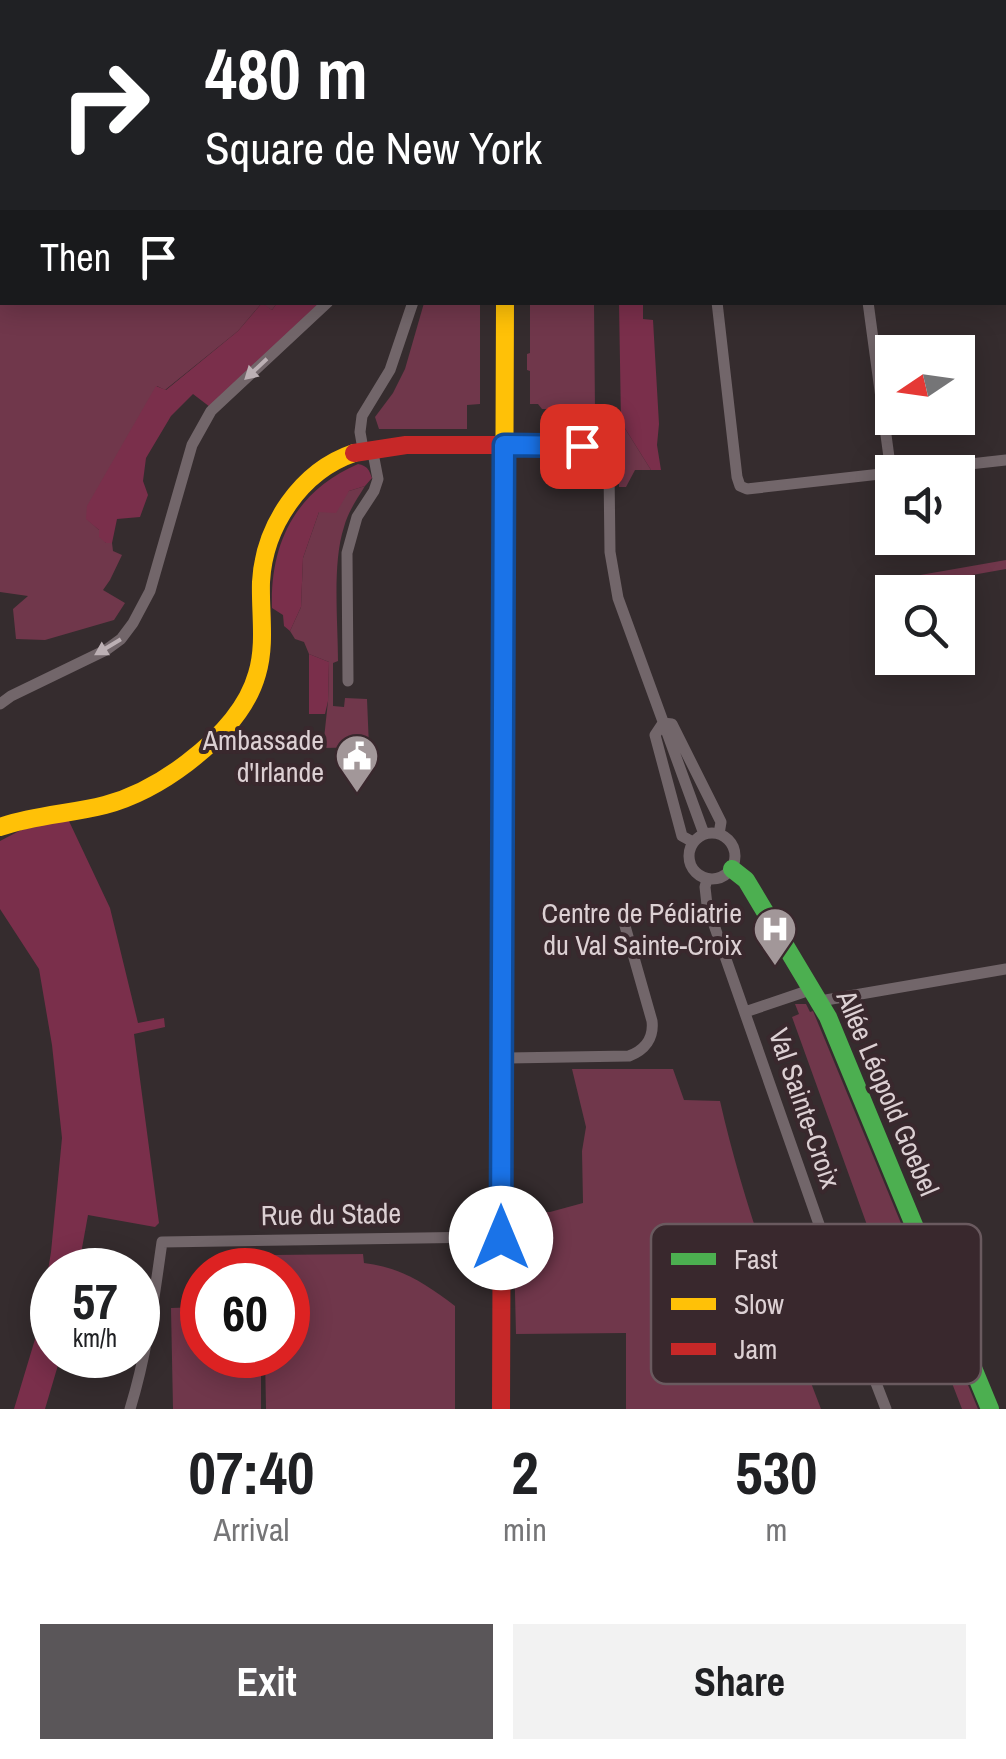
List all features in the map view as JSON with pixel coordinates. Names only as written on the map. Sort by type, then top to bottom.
[{"type":"main road","points":[[501,1409],[505,305]]},
{"type":"main road","points":[[0,827],[21,819],[102,806],[140,792],[208,745],[230,722],[256,678],[263,648],[260,586],[266,549],[282,511],[324,466],[367,448],[504,445]]},
{"type":"main road","name":"Allée Léopold Goebel","points":[[732,869],[746,880],[817,995],[913,1224]]},
{"type":"main road","name":"Allée Léopold Goebel","points":[[980,1384],[990,1409]]},
{"type":"street","points":[[0,704],[122,639],[150,591],[192,445],[210,411],[325,305]]},
{"type":"street","points":[[348,681],[347,554],[358,517],[378,479],[360,432],[362,416],[390,370],[412,305]]},
{"type":"street","points":[[717,305],[740,486],[748,489],[875,474]]},
{"type":"street","points":[[868,305],[889,455]]},
{"type":"street","name":"Val Sainte-Croix","points":[[504,445],[591,446],[603,456],[608,470],[610,552],[618,598],[699,838],[689,860],[692,869],[707,879],[705,897],[819,1224]]},
{"type":"street","points":[[975,463],[1006,460]]},
{"type":"street","name":"Val Sainte-Croix","points":[[662,723],[672,724],[721,822],[719,834],[732,844],[732,869]]},
{"type":"street","name":"Val Sainte-Croix","points":[[662,723],[655,735],[682,836],[699,838]]},
{"type":"street","points":[[699,838],[719,834]]},
{"type":"street","points":[[707,879],[721,878],[732,869]]},
{"type":"street","points":[[501,1058],[629,1056],[645,1046],[652,1021],[625,926]]},
{"type":"street","points":[[745,1012],[817,995],[1006,969]]},
{"type":"street","name":"Rue du Stade","points":[[130,1409],[150,1329],[162,1242],[501,1238]]},
{"type":"street","name":"Val Sainte-Croix","points":[[876,1384],[886,1409]]},
{"type":"shaded area","points":[[0,305],[260,305],[238,331],[165,390],[157,386],[87,519],[106,543],[112,543],[113,551],[122,555],[103,590],[125,603],[114,620],[45,640],[16,639],[13,609],[28,596],[0,592]]},
{"type":"shaded area","points":[[260,305],[272,310],[276,305],[319,305],[210,407],[193,394],[171,416],[146,458],[143,481],[148,495],[140,517],[117,519],[112,543],[106,543],[86,519],[87,506],[156,386],[166,390],[238,331]]},
{"type":"shaded area","points":[[423,305],[480,305],[480,404],[467,405],[467,429],[379,429],[375,417],[405,369]]},
{"type":"shaded area","points":[[530,305],[594,305],[592,418],[530,404]]},
{"type":"shaded area","points":[[619,305],[643,305],[643,319],[653,320],[661,470],[651,470],[621,422]]},
{"type":"shaded area","points":[[619,411],[621,422],[651,470],[635,470],[626,487],[619,487]]},
{"type":"shaded area","points":[[358,464],[368,469],[372,478],[365,486],[349,491],[336,513],[319,512],[303,558],[301,607],[290,631],[284,626],[283,615],[272,608],[282,541],[303,504],[336,475]]},
{"type":"shaded area","points":[[365,486],[348,516],[340,541],[338,661],[333,663],[333,706],[344,707],[345,698],[367,699],[369,747],[323,748],[329,662],[309,654],[304,642],[295,639],[290,631],[301,607],[303,558],[319,512],[349,491]]},
{"type":"shaded area","points":[[1006,560],[1006,569],[972,575],[920,575]]},
{"type":"shaded area","points":[[309,654],[329,662],[325,714],[309,714]]},
{"type":"shaded area","points":[[68,819],[110,908],[138,1023],[164,1018],[165,1027],[134,1034],[159,1223],[155,1227],[88,1215],[82,1248],[51,1248],[62,1138],[52,1045],[39,969],[0,909],[0,841],[21,830]]},
{"type":"shaded area","points":[[795,1004],[806,1004],[813,1011],[901,1224],[867,1224],[792,1017],[799,1014]]},
{"type":"shaded area","points":[[572,1069],[673,1069],[684,1100],[720,1101],[754,1224],[651,1224],[651,1384],[812,1384],[821,1409],[626,1409],[626,1333],[516,1334],[513,1212],[550,1212],[583,1203],[582,1151],[586,1127]]},
{"type":"shaded area","points":[[363,1254],[364,1263],[412,1278],[455,1306],[455,1409],[266,1409],[265,1378],[310,1378],[310,1255]]},
{"type":"shaded area","points":[[171,1308],[180,1308],[180,1378],[261,1378],[261,1409],[173,1409]]},
{"type":"shaded area","points":[[30,1356],[30,1378],[54,1378],[45,1409],[14,1409]]},
{"type":"shaded area","points":[[952,1384],[968,1384],[978,1409],[962,1409]]},
{"type":"traffic: fast","points":[[732,869],[746,880],[828,1017],[914,1224]]},
{"type":"traffic: fast","points":[[980,1384],[990,1409]]},
{"type":"traffic: slow","points":[[503,839],[505,305]]},
{"type":"traffic: slow","points":[[0,827],[127,798],[178,770],[219,735],[246,700],[257,674],[261,582],[269,541],[278,521],[302,487],[335,461],[354,453]]},
{"type":"traffic: jam","points":[[354,453],[406,445],[504,445]]},
{"type":"traffic: jam","points":[[501,1409],[503,839]]},
{"type":"place","name":"Ambassade d'Irlande","points":[[357,794]]},
{"type":"place","name":"Centre de Pédiatrie du Val Sainte-Croix","points":[[775,967]]},
{"type":"route","points":[[501,1238],[504,445],[582,446]]}]
